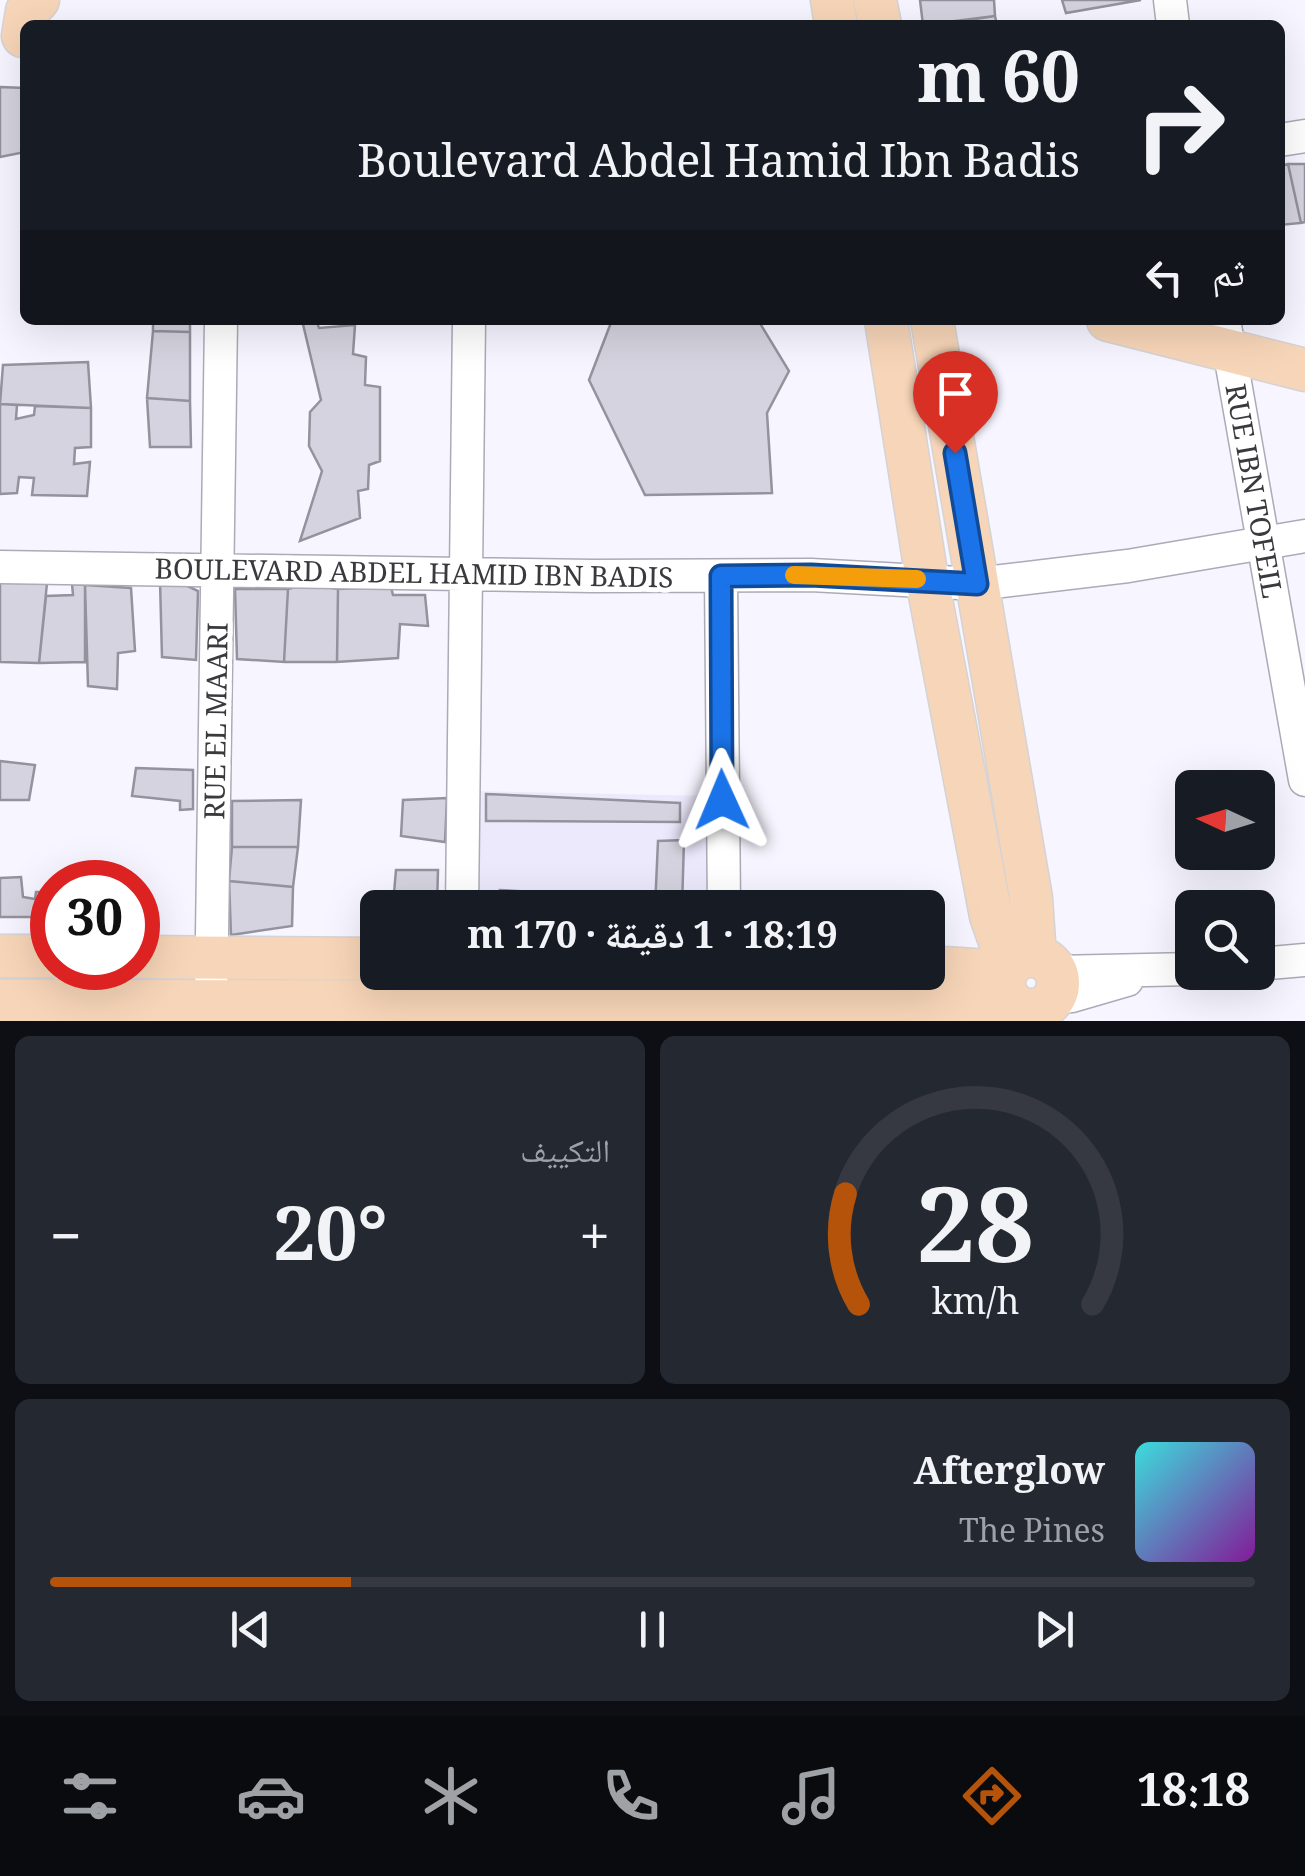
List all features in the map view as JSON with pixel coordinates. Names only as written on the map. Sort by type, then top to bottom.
[{"type":"main road","points":[[887,325],[927,579],[992,916],[1032,992]]},
{"type":"main road","points":[[933,325],[1031,898],[1032,992]]},
{"type":"main road","points":[[1145,325],[1226,336],[1305,370]]},
{"type":"main road","points":[[0,956],[30,956]]},
{"type":"main road","points":[[160,957],[360,959]]},
{"type":"main road","points":[[945,972],[1032,992]]},
{"type":"main road","points":[[0,1001],[211,1002],[424,990]]},
{"type":"main road","points":[[828,990],[1032,992]]},
{"type":"street","name":"RUE EL MAARI","points":[[211,1002],[221,325]]},
{"type":"street","points":[[462,890],[469,325]]},
{"type":"street","name":"RUE IBN TOFEIL","points":[[1226,336],[1305,780]]},
{"type":"street","name":"BOULEVARD ABDEL HAMID IBN BADIS","points":[[0,566],[927,579],[977,584],[1128,566],[1305,536]]},
{"type":"street","points":[[721,576],[724,890]]},
{"type":"street","points":[[1275,963],[1305,960]]},
{"type":"street","points":[[1032,992],[1090,992],[1146,974],[1175,971]]},
{"type":"shaded area","points":[[479,791],[710,796],[708,890],[476,890]]},
{"type":"building","points":[[920,0],[994,0],[995,16],[922,20]]},
{"type":"building","points":[[1062,0],[1141,0],[1066,13]]},
{"type":"building","points":[[0,87],[20,88],[20,153],[0,157]]},
{"type":"building","points":[[1288,164],[1305,164],[1305,222],[1301,223]]},
{"type":"building","points":[[1288,164],[1301,223],[1285,225]]},
{"type":"building","points":[[153,325],[190,325],[190,332],[153,331]]},
{"type":"building","points":[[303,325],[355,325],[353,354],[366,357],[365,385],[380,387],[380,461],[369,465],[368,489],[358,491],[360,518],[300,541],[322,471],[309,446],[310,412],[321,400]]},
{"type":"building","points":[[610,325],[761,325],[789,371],[767,413],[772,493],[645,495],[589,380]]},
{"type":"building","points":[[153,331],[190,332],[190,401],[147,398]]},
{"type":"building","points":[[88,362],[91,408],[0,404],[3,365]]},
{"type":"building","points":[[147,398],[190,401],[191,447],[150,447]]},
{"type":"building","points":[[0,404],[17,405],[16,419],[34,415],[35,406],[91,408],[91,447],[75,448],[74,464],[90,462],[87,496],[32,495],[34,478],[19,477],[17,493],[0,494]]},
{"type":"building","points":[[175,580],[198,591],[196,660],[162,657],[160,581]]},
{"type":"building","points":[[0,582],[47,583],[39,663],[0,662]]},
{"type":"building","points":[[72,584],[85,585],[85,662],[39,663],[46,596],[73,595]]},
{"type":"building","points":[[307,584],[338,589],[337,662],[284,662],[288,589]]},
{"type":"building","points":[[85,585],[131,588],[135,651],[118,653],[117,689],[88,686]]},
{"type":"building","points":[[391,587],[393,595],[425,595],[428,626],[400,624],[398,658],[337,662],[338,589]]},
{"type":"building","points":[[235,589],[288,589],[284,662],[237,659]]},
{"type":"building","points":[[0,761],[35,765],[29,800],[0,800]]},
{"type":"building","points":[[136,768],[193,770],[193,809],[180,810],[180,801],[132,796]]},
{"type":"building","points":[[486,794],[680,803],[680,822],[486,821]]},
{"type":"building","points":[[447,798],[445,842],[401,836],[403,800]]},
{"type":"building","points":[[301,800],[298,847],[232,847],[232,801]]},
{"type":"building","points":[[684,840],[683,890],[656,890],[658,841]]},
{"type":"building","points":[[232,847],[298,847],[293,887],[229,881]]},
{"type":"building","points":[[396,870],[438,870],[437,890],[394,890]]},
{"type":"building","points":[[21,877],[23,897],[30,898],[30,917],[0,917],[0,878]]},
{"type":"building","points":[[229,881],[293,887],[292,926],[231,935]]},
{"type":"slow traffic","points":[[794,575],[917,579]]},
{"type":"route","points":[[722,800],[721,576],[811,575],[977,584],[955,453]]}]
